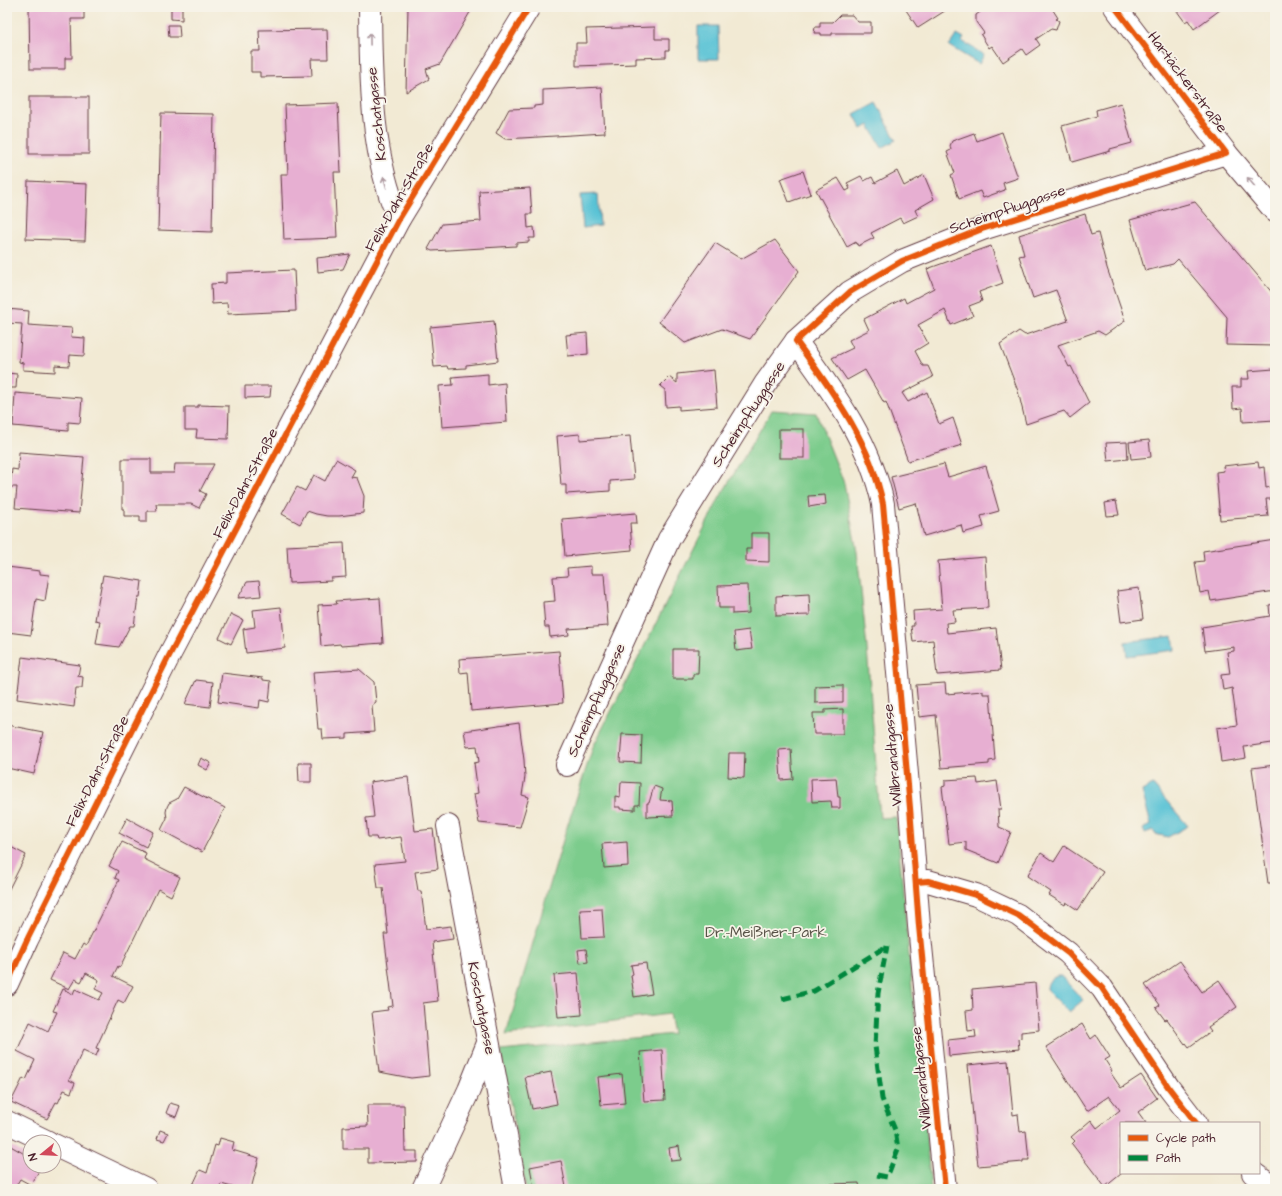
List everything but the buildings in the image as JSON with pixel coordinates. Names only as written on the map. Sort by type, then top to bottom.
[{"type":"street","name":"Koschatgasse","points":[[370,7],[372,80],[379,152],[391,202],[399,219]]},
{"type":"street","name":"Felix-Dahn-Straße","points":[[7,984],[27,940],[169,656],[399,219],[529,7]]},
{"type":"street","name":"Hartäckerstraße","points":[[1115,7],[1226,153],[1275,211]]},
{"type":"street","name":"Scheimpfluggasse","points":[[567,765],[669,538],[765,384],[796,341],[850,292],[902,261],[982,230],[1226,153]]},
{"type":"street","name":"Wilbrandtgasse","points":[[796,341],[838,400],[854,426],[880,487],[885,523],[919,926],[945,1189]]},
{"type":"street","name":"Koschatgasse","points":[[448,826],[516,1189]]},
{"type":"street","points":[[916,882],[928,881],[976,895],[1018,915],[1068,953],[1102,988],[1169,1088],[1195,1122]]},
{"type":"street","points":[[423,1189],[469,1090],[488,1043]]},
{"type":"street","points":[[7,1122],[32,1134]]},
{"type":"street","points":[[62,1149],[146,1189]]},
{"type":"street","points":[[1254,1174],[1275,1189]]},
{"type":"green space","name":"Dr.-Meißner-Park","points":[[772,410],[816,413],[844,483],[857,552],[867,648],[880,818],[896,817],[931,1189],[526,1189],[501,1051],[673,1034],[669,1014],[506,1035],[566,830],[593,747],[720,497]]},
{"type":"water","points":[[698,26],[718,26],[719,59],[698,59]]},
{"type":"water","points":[[957,34],[964,38],[962,41],[984,55],[979,64],[949,46]]},
{"type":"water","points":[[876,102],[896,140],[882,148],[869,125],[862,129],[854,114]]},
{"type":"water","points":[[598,194],[600,226],[583,228],[580,195]]},
{"type":"water","points":[[1173,636],[1175,650],[1127,656],[1125,642]]},
{"type":"water","points":[[1153,785],[1188,826],[1168,837],[1155,834],[1153,830],[1145,833],[1143,830],[1151,825],[1142,791]]},
{"type":"water","points":[[1057,976],[1061,976],[1083,1000],[1069,1012],[1047,990],[1049,981]]},
{"type":"marked path","points":[[782,999],[814,991],[887,946]]},
{"type":"marked path","points":[[877,1175],[887,1177],[898,1149],[895,1130],[882,1099],[875,1046],[878,993],[887,946]]},
{"type":"cycle path","points":[[7,984],[27,940],[169,656],[399,219],[529,7]]},
{"type":"cycle path","points":[[945,1189],[919,926],[883,504],[877,481],[860,438],[836,398],[796,341],[850,292],[902,261],[982,229],[1226,153],[1115,7]]},
{"type":"cycle path","points":[[916,882],[928,881],[976,895],[1018,915],[1068,953],[1102,988],[1169,1088],[1195,1122]]}]
